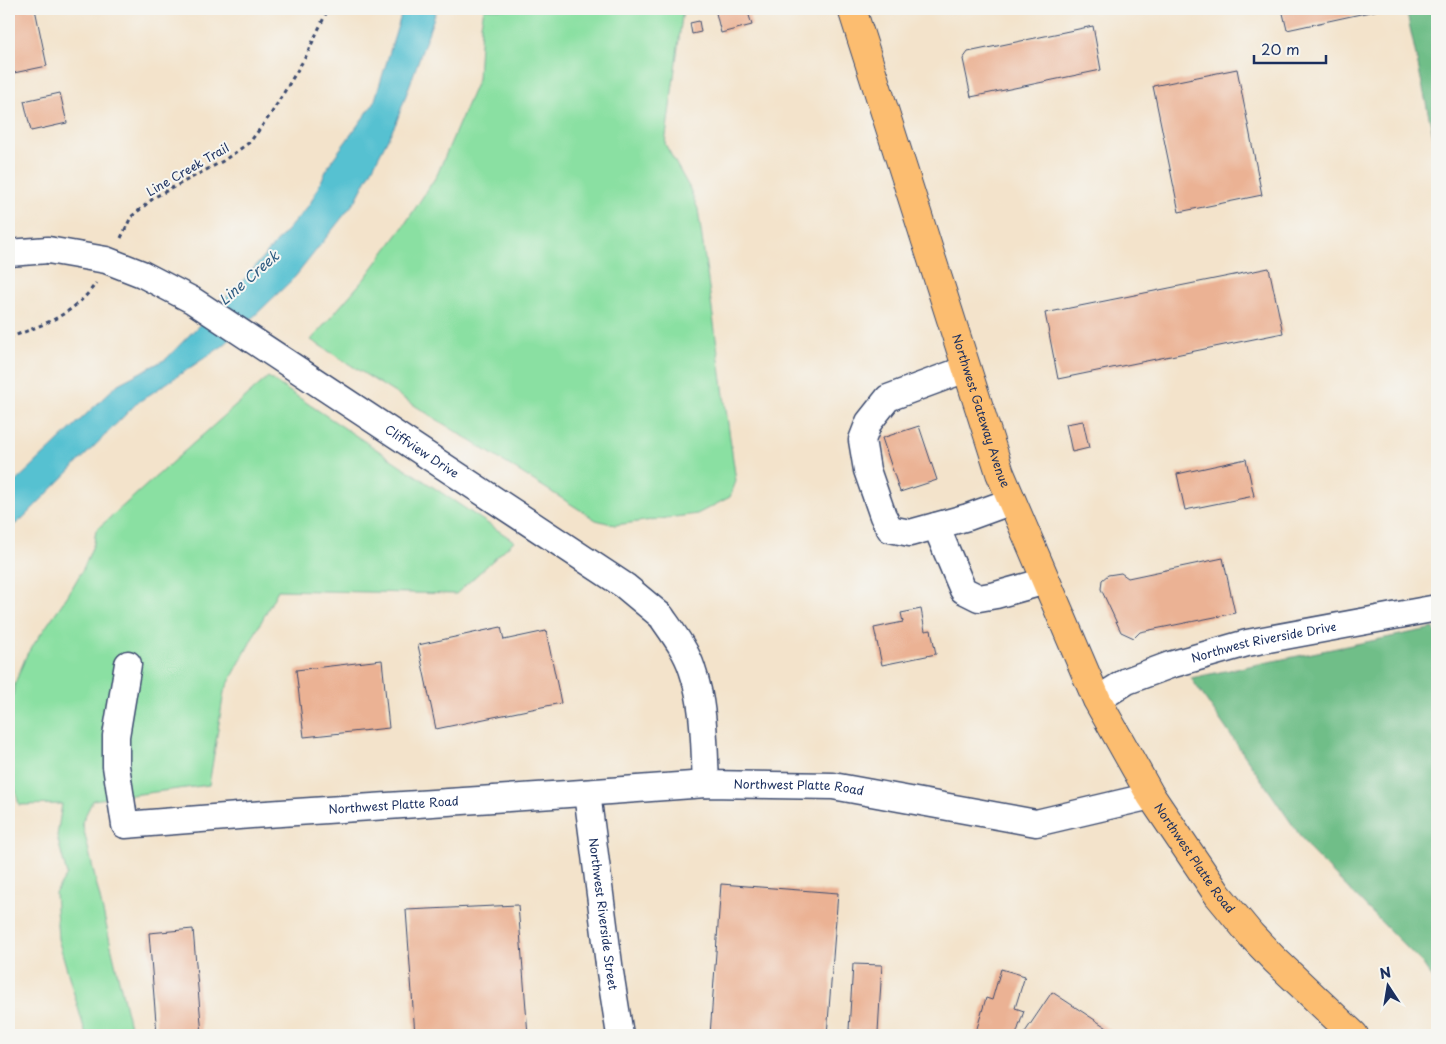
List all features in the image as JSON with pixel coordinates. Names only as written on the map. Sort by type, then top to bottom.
[{"type":"main road","name":"Northwest Gateway Avenue","points":[[852,9],[1000,472],[1097,700],[1151,796]]},
{"type":"main road","name":"Northwest Platte Road","points":[[1151,796],[1218,895],[1251,935],[1354,1035]]},
{"type":"street","name":"Cliffview Drive","points":[[9,253],[48,250],[106,260],[142,274],[192,300],[625,586],[661,616],[674,634],[692,668],[703,711],[706,784]]},
{"type":"street","points":[[966,369],[888,398],[869,422],[862,440],[867,470],[883,516],[890,529],[910,533],[968,517],[1012,501]]},
{"type":"street","points":[[936,526],[963,590],[979,598],[996,596],[1046,581]]},
{"type":"street","name":"Northwest Riverside Drive","points":[[1097,700],[1128,681],[1170,665],[1247,643],[1437,608]]},
{"type":"street","name":"Northwest Platte Road","points":[[128,664],[116,736],[116,766],[125,825],[243,815],[706,784],[833,786],[1036,823],[1151,796]]},
{"type":"street","name":"Northwest Riverside Street","points":[[587,793],[620,1035]]},
{"type":"path","name":"Line Creek Trail","points":[[118,242],[132,218],[155,197],[223,161],[250,142],[271,114],[306,56],[328,9]]},
{"type":"path","points":[[9,338],[55,319],[83,300],[100,275]]},
{"type":"green space","points":[[484,9],[683,9],[665,144],[689,187],[698,209],[736,481],[730,497],[697,514],[615,525],[596,520],[311,340],[365,278],[403,227],[437,175],[478,79],[481,25]]},
{"type":"green space","points":[[1406,9],[1437,9],[1437,154]]},
{"type":"green space","points":[[268,377],[514,541],[456,594],[278,590],[224,692],[209,785],[93,800],[82,822],[132,1035],[86,1035],[58,939],[55,893],[67,875],[57,836],[62,804],[19,805],[9,762],[9,715],[15,683],[27,654],[68,595],[83,569],[94,543],[96,530]]},
{"type":"green space","points":[[1434,628],[1437,639],[1437,985],[1423,964],[1310,850],[1191,678]]},
{"type":"water","name":"Line Creek","points":[[403,9],[437,9],[396,123],[356,200],[295,277],[224,345],[137,403],[23,518],[9,529],[9,488],[118,384],[166,359],[246,277],[310,204],[330,163],[374,103]]},
{"type":"building","points":[[35,9],[47,66],[9,74],[9,11]]},
{"type":"building","points":[[730,9],[747,9],[752,25],[721,33],[716,13]]},
{"type":"building","points":[[1282,9],[1378,9],[1379,10],[1287,30]]},
{"type":"building","points":[[699,21],[701,32],[692,34],[690,23]]},
{"type":"building","points":[[1093,26],[1101,70],[971,97],[963,59],[968,52]]},
{"type":"building","points":[[1237,69],[1262,195],[1179,212],[1153,86]]},
{"type":"building","points":[[60,93],[67,123],[31,131],[24,101]]},
{"type":"building","points":[[1269,268],[1283,333],[1058,379],[1045,313]]},
{"type":"building","points":[[1083,421],[1089,448],[1072,452],[1066,424]]},
{"type":"building","points":[[919,426],[937,480],[900,492],[882,438]]},
{"type":"building","points":[[1246,459],[1254,496],[1185,510],[1177,474]]},
{"type":"building","points":[[1223,558],[1235,613],[1140,632],[1134,638],[1121,632],[1101,589],[1102,580],[1108,575],[1121,573],[1128,578]]},
{"type":"building","points":[[921,609],[925,631],[931,630],[936,654],[882,665],[874,628],[903,622],[901,613]]},
{"type":"building","points":[[501,627],[504,640],[546,631],[561,703],[436,729],[418,645]]},
{"type":"building","points":[[382,660],[389,728],[304,737],[296,670]]},
{"type":"building","points":[[721,884],[838,893],[827,1035],[710,1035]]},
{"type":"building","points":[[518,905],[528,1035],[415,1035],[406,910]]},
{"type":"building","points":[[193,929],[202,1035],[157,1035],[149,933]]},
{"type":"building","points":[[853,964],[882,965],[878,1032],[849,1030]]},
{"type":"building","points":[[1001,969],[1025,976],[1015,1008],[1024,1011],[1016,1035],[975,1035],[986,998],[992,1000]]},
{"type":"building","points":[[1052,992],[1118,1035],[1023,1035]]}]
